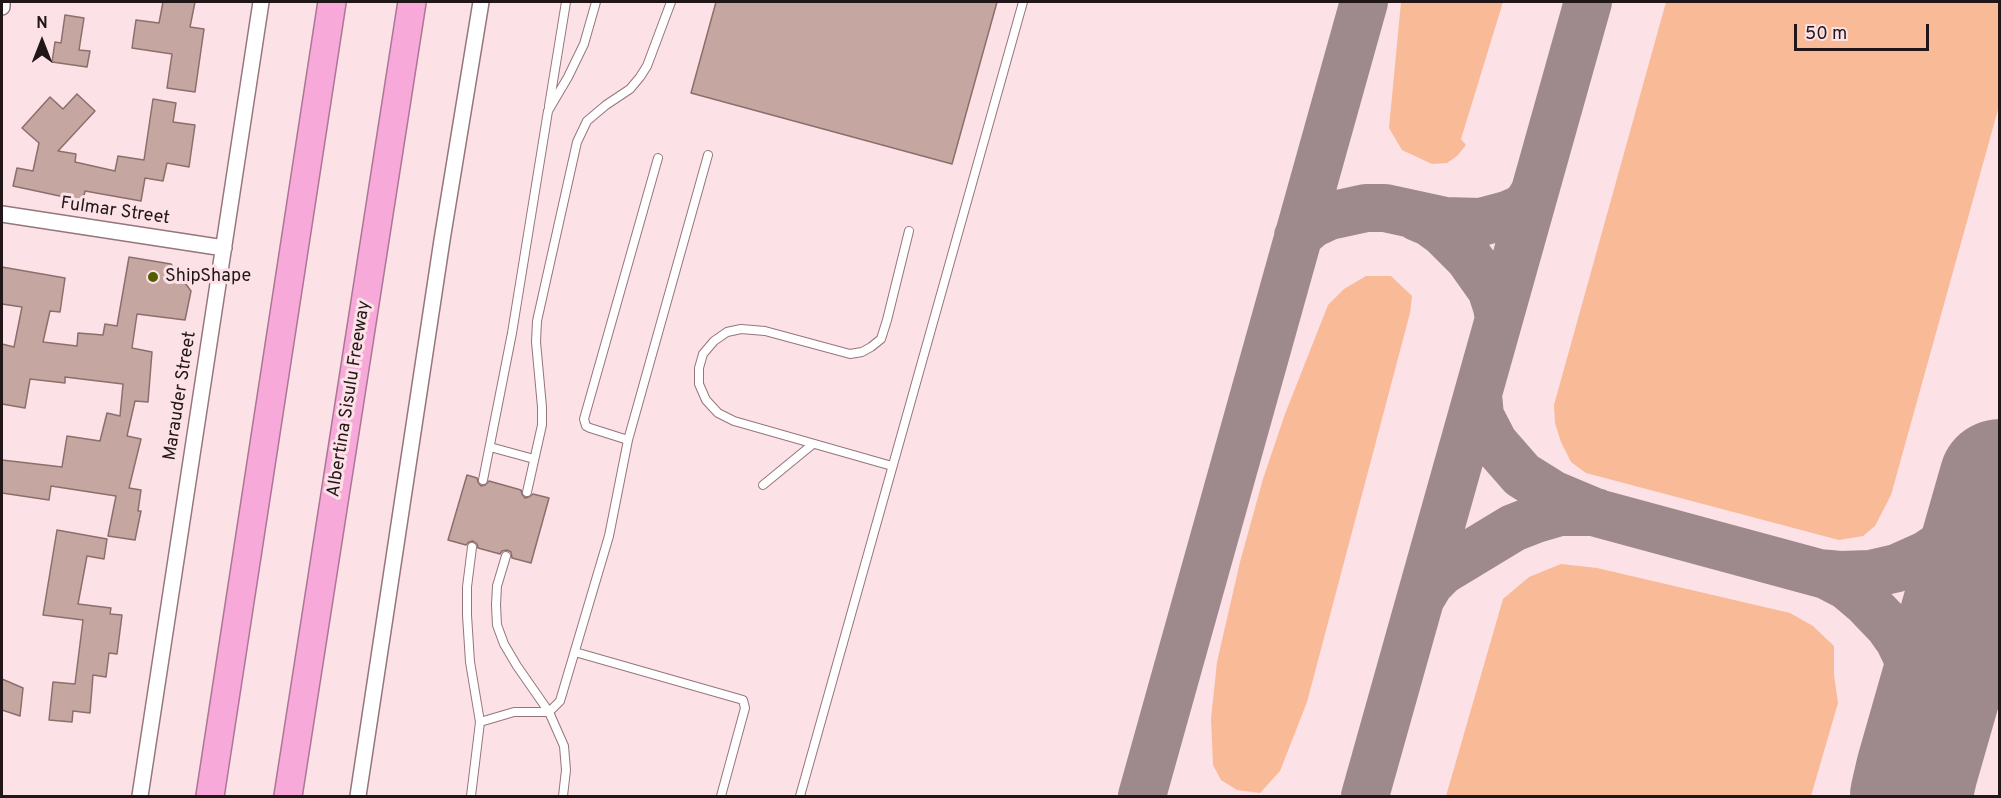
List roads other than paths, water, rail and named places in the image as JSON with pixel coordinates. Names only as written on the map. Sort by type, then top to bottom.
[{"type":"highway","points":[[210,796],[332,2]]},
{"type":"highway","name":"Albertina Sisulu Freeway","points":[[288,796],[412,2]]},
{"type":"street","points":[[2,2],[2,7]]},
{"type":"street","name":"Marauder Street","points":[[140,796],[261,2]]},
{"type":"street","points":[[358,796],[442,240],[481,2]]},
{"type":"street","name":"Fulmar Street","points":[[2,214],[224,248]]},
{"type":"lane","points":[[483,480],[512,333],[566,2]]},
{"type":"lane","points":[[548,111],[584,44],[596,2]]},
{"type":"lane","points":[[527,492],[542,425],[537,364],[537,321],[577,142],[587,121],[630,89],[640,77],[652,55],[670,2]]},
{"type":"lane","points":[[800,796],[1023,2]]},
{"type":"lane","points":[[480,722],[514,712],[549,712],[560,701],[609,536],[628,440],[708,155]]},
{"type":"lane","points":[[628,440],[590,428],[586,426],[584,418],[658,158]]},
{"type":"lane","points":[[892,466],[734,421],[718,413],[706,400],[699,384],[699,368],[703,354],[714,341],[727,332],[741,329],[765,331],[850,354],[862,352],[871,347],[880,339],[887,320],[909,231]]},
{"type":"lane","points":[[763,485],[813,444]]},
{"type":"lane","points":[[489,447],[534,459]]},
{"type":"lane","points":[[471,796],[480,722],[467,627],[467,587],[472,547]]},
{"type":"lane","points":[[506,556],[497,586],[497,626],[517,666],[549,712],[564,746],[566,770],[562,796]]},
{"type":"lane","points":[[575,652],[743,700],[745,708],[721,796]]},
{"type":"place","name":"ShipShape","points":[[153,277]]}]
